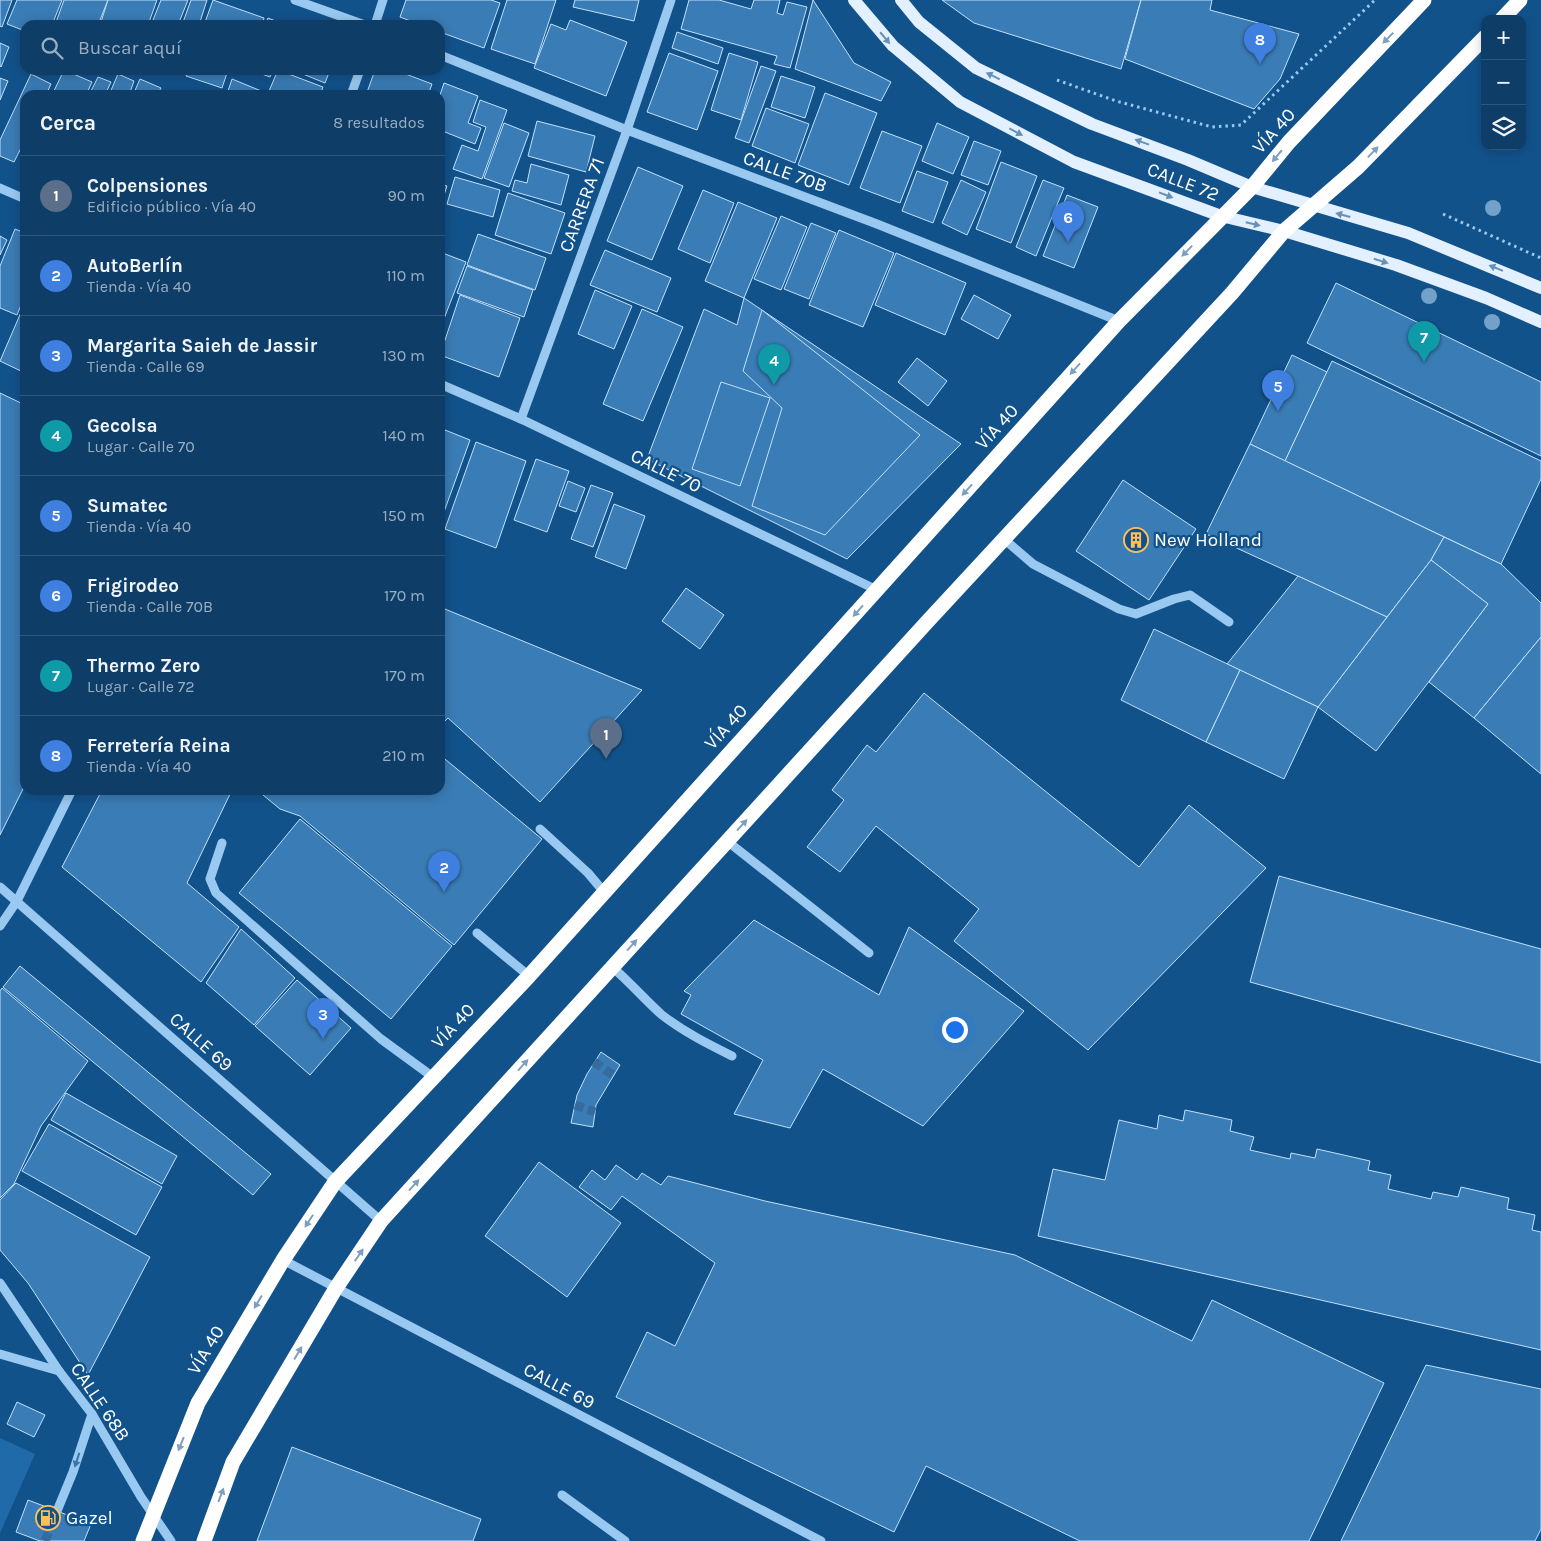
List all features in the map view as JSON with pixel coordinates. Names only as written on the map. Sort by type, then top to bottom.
[{"type":"highway","points":[[1506,15],[1520,0]]},
{"type":"highway","name":"VÍA 40","points":[[143,1541],[198,1403],[283,1260],[334,1182],[528,976],[1119,321],[1221,216],[1252,187],[1289,142],[1420,1]]},
{"type":"highway","points":[[204,1541],[233,1462],[336,1288],[381,1221],[1004,538],[1232,293],[1284,231],[1358,167],[1481,41]]},
{"type":"main road","name":"CALLE 72","points":[[854,0],[893,46],[960,102],[1074,162],[1221,216],[1284,231],[1396,265],[1486,298],[1541,322]]},
{"type":"main road","name":"CALLE 72","points":[[901,0],[919,22],[976,68],[1092,124],[1188,160],[1252,187],[1312,207],[1408,233],[1541,288]]},
{"type":"street","points":[[295,0],[351,20]]},
{"type":"street","points":[[377,20],[384,0]]},
{"type":"street","name":"CARRERA 71","points":[[521,419],[627,130],[671,0]]},
{"type":"street","name":"CALLE 70B","points":[[445,57],[627,130],[877,224],[1119,321]]},
{"type":"street","points":[[353,90],[358,75]]},
{"type":"street","points":[[0,188],[20,197]]},
{"type":"street","name":"CALLE 70","points":[[445,386],[521,419],[877,590]]},
{"type":"street","points":[[1004,538],[1033,564],[1119,609],[1136,614],[1174,599],[1190,595],[1229,622]]},
{"type":"street","points":[[0,926],[17,901],[70,795]]},
{"type":"street","points":[[540,829],[588,873],[604,892]]},
{"type":"street","points":[[727,842],[869,953]]},
{"type":"street","points":[[222,843],[210,879],[216,893],[381,1039],[433,1077]]},
{"type":"street","name":"CALLE 69","points":[[0,887],[334,1182],[381,1221]]},
{"type":"street","points":[[477,933],[528,976]]},
{"type":"street","points":[[612,967],[662,1014],[694,1038],[732,1056]]},
{"type":"street","name":"CALLE 69","points":[[283,1260],[821,1541]]},
{"type":"street","name":"CALLE 68B","points":[[0,1283],[92,1414],[153,1515],[171,1541]]},
{"type":"street","points":[[0,1354],[60,1371]]},
{"type":"street","points":[[57,1511],[74,1472],[92,1414]]},
{"type":"street","points":[[562,1495],[625,1541]]},
{"type":"path","points":[[1051,78],[1116,101],[1212,127],[1241,125],[1375,0]]},
{"type":"path","points":[[1443,214],[1541,258]]},
{"type":"shaded area","points":[[0,1438],[35,1454],[0,1533]]},
{"type":"building","points":[[0,0],[12,0],[2,27],[0,26]]},
{"type":"building","points":[[17,0],[62,0],[54,20],[20,20],[20,29],[7,24]]},
{"type":"building","points":[[64,0],[108,0],[100,20],[57,20]]},
{"type":"building","points":[[108,0],[157,0],[150,20],[102,20]]},
{"type":"building","points":[[161,0],[188,0],[180,20],[153,20]]},
{"type":"building","points":[[191,0],[207,0],[201,20],[184,20]]},
{"type":"building","points":[[213,0],[264,18],[263,20],[206,20]]},
{"type":"building","points":[[406,0],[491,0],[500,3],[484,48],[445,34],[445,20],[408,20],[400,17]]},
{"type":"building","points":[[507,0],[556,0],[535,64],[491,49]]},
{"type":"building","points":[[575,0],[639,0],[634,21],[573,7]]},
{"type":"building","points":[[689,0],[719,0],[751,9],[754,0],[780,0],[777,13],[783,15],[787,2],[807,7],[790,68],[774,64],[777,56],[681,29]]},
{"type":"building","points":[[813,0],[854,63],[891,82],[881,101],[795,69]]},
{"type":"building","points":[[942,0],[1141,0],[1121,69],[974,23]]},
{"type":"building","points":[[1141,0],[1212,0],[1210,10],[1299,34],[1280,79],[1254,109],[1125,59]]},
{"type":"building","points":[[570,20],[627,42],[606,96],[534,68],[551,24],[566,30]]},
{"type":"building","points":[[677,32],[723,48],[718,64],[672,48]]},
{"type":"building","points":[[0,43],[9,47],[1,67],[0,66]]},
{"type":"building","points":[[669,53],[718,71],[697,130],[647,112]]},
{"type":"building","points":[[729,53],[758,62],[741,120],[711,110]]},
{"type":"building","points":[[761,66],[776,71],[749,143],[735,138]]},
{"type":"building","points":[[31,75],[51,84],[48,90],[23,90]]},
{"type":"building","points":[[62,75],[76,75],[92,82],[88,90],[54,90]]},
{"type":"building","points":[[118,75],[134,81],[131,90],[111,90]]},
{"type":"building","points":[[186,75],[226,75],[222,88]]},
{"type":"building","points":[[276,75],[291,75],[323,87],[322,90],[269,90]]},
{"type":"building","points":[[305,75],[328,75],[325,83]]},
{"type":"building","points":[[373,75],[408,75],[432,84],[430,90],[368,90]]},
{"type":"building","points":[[781,76],[815,87],[805,118],[771,107]]},
{"type":"building","points":[[98,77],[111,82],[107,90],[92,90]]},
{"type":"building","points":[[0,78],[8,81],[0,100]]},
{"type":"building","points":[[140,79],[161,88],[160,90],[135,90]]},
{"type":"building","points":[[232,79],[259,90],[228,90]]},
{"type":"building","points":[[444,83],[478,96],[468,123],[481,128],[475,144],[445,132],[445,90],[442,90]]},
{"type":"building","points":[[825,93],[877,113],[849,185],[798,165]]},
{"type":"building","points":[[20,97],[20,150],[14,162],[0,156],[0,140]]},
{"type":"building","points":[[480,100],[507,110],[482,179],[453,169],[462,145],[478,151],[486,127],[473,122]]},
{"type":"building","points":[[766,108],[809,124],[795,163],[752,146]]},
{"type":"building","points":[[537,121],[595,136],[586,172],[528,156]]},
{"type":"building","points":[[504,123],[529,133],[509,187],[484,178]]},
{"type":"building","points":[[937,123],[969,137],[953,174],[922,161]]},
{"type":"building","points":[[882,131],[922,146],[900,203],[860,188]]},
{"type":"building","points":[[974,141],[1001,151],[988,185],[961,175]]},
{"type":"building","points":[[1001,162],[1037,176],[1011,243],[976,229]]},
{"type":"building","points":[[531,164],[569,175],[561,205],[512,191],[515,180],[527,183]]},
{"type":"building","points":[[638,167],[683,186],[652,260],[607,241]]},
{"type":"building","points":[[917,171],[948,182],[933,223],[902,211]]},
{"type":"building","points":[[455,177],[500,190],[493,217],[447,204]]},
{"type":"building","points":[[961,180],[986,192],[967,235],[942,223]]},
{"type":"building","points":[[1043,180],[1064,188],[1036,256],[1016,247]]},
{"type":"building","points":[[703,190],[734,203],[710,263],[678,249]]},
{"type":"building","points":[[508,193],[565,213],[551,254],[495,235]]},
{"type":"building","points":[[1067,195],[1098,207],[1074,268],[1043,256]]},
{"type":"building","points":[[738,202],[777,218],[744,298],[705,281]]},
{"type":"building","points":[[781,216],[807,227],[781,290],[754,279]]},
{"type":"building","points":[[811,223],[836,233],[809,299],[784,289]]},
{"type":"building","points":[[15,229],[20,231],[20,308],[17,315],[0,308],[0,266]]},
{"type":"building","points":[[839,230],[894,253],[863,327],[809,305]]},
{"type":"building","points":[[478,234],[546,258],[535,290],[467,265]]},
{"type":"building","points":[[0,236],[7,240],[0,255]]},
{"type":"building","points":[[605,250],[671,278],[657,312],[590,285]]},
{"type":"building","points":[[896,253],[966,283],[945,335],[875,305]]},
{"type":"building","points":[[445,254],[466,262],[445,316]]},
{"type":"building","points":[[467,266],[533,290],[524,317],[457,293]]},
{"type":"building","points":[[1336,283],[1541,382],[1541,456],[1307,343]]},
{"type":"building","points":[[595,290],[632,306],[614,349],[578,334]]},
{"type":"building","points":[[460,295],[520,318],[499,377],[445,357],[445,340]]},
{"type":"building","points":[[974,295],[1011,315],[998,339],[961,319]]},
{"type":"building","points":[[744,298],[961,444],[847,559],[647,459],[704,309],[737,325]]},
{"type":"building","points":[[642,309],[683,327],[643,421],[603,404]]},
{"type":"building","points":[[762,310],[920,435],[825,535],[752,506],[782,408],[743,371]]},
{"type":"building","points":[[20,315],[20,371],[0,361]]},
{"type":"building","points":[[1292,355],[1327,372],[1285,461],[1250,444]]},
{"type":"building","points":[[917,358],[947,381],[928,406],[898,382]]},
{"type":"building","points":[[1332,361],[1541,461],[1541,479],[1501,564],[1285,461]]},
{"type":"building","points":[[721,382],[770,398],[740,486],[692,469]]},
{"type":"building","points":[[0,393],[20,403],[20,795],[0,835]]},
{"type":"building","points":[[445,430],[470,440],[445,509]]},
{"type":"building","points":[[476,442],[526,461],[496,548],[445,529]]},
{"type":"building","points":[[1250,444],[1444,537],[1431,560],[1387,617],[1206,534]]},
{"type":"building","points":[[536,459],[569,471],[547,532],[514,520]]},
{"type":"building","name":"New Holland","points":[[1123,480],[1196,529],[1149,600],[1076,551]]},
{"type":"building","points":[[568,481],[585,488],[576,512],[559,506]]},
{"type":"building","points":[[591,485],[613,493],[593,547],[571,539]]},
{"type":"building","points":[[614,504],[645,516],[626,569],[595,557]]},
{"type":"building","points":[[1444,537],[1501,564],[1541,603],[1541,637],[1474,718],[1429,682],[1488,604],[1431,560]]},
{"type":"building","points":[[1431,560],[1488,604],[1376,751],[1318,707]]},
{"type":"building","points":[[1298,576],[1387,617],[1318,707],[1227,664]]},
{"type":"building","points":[[686,588],[724,615],[700,649],[662,621]]},
{"type":"building","points":[[445,609],[642,690],[540,802],[448,718],[445,721]]},
{"type":"building","points":[[1154,629],[1240,670],[1206,742],[1121,700]]},
{"type":"building","points":[[1541,637],[1541,774],[1474,718]]},
{"type":"building","points":[[1240,670],[1318,707],[1284,779],[1206,742]]},
{"type":"building","points":[[924,693],[1139,867],[1189,805],[1266,868],[1088,1050],[954,941],[979,909],[876,826],[840,872],[807,847],[844,800],[832,790],[867,745],[876,752]]},
{"type":"building","points":[[445,759],[542,839],[454,945],[300,816],[280,809],[263,795],[445,795]]},
{"type":"building","points":[[99,795],[230,795],[187,883],[239,927],[201,982],[62,867]]},
{"type":"building","points":[[300,819],[452,946],[391,1019],[239,893]]},
{"type":"building","points":[[1279,876],[1541,949],[1541,1063],[1250,982]]},
{"type":"building","points":[[754,920],[879,995],[909,927],[1024,1011],[923,1126],[823,1069],[790,1128],[734,1114],[763,1060],[681,1014],[691,995],[684,991]]},
{"type":"building","points":[[241,929],[295,978],[254,1025],[206,983]]},
{"type":"building","points":[[20,966],[271,1174],[253,1195],[3,987]]},
{"type":"building","points":[[297,980],[351,1028],[310,1075],[255,1026]]},
{"type":"building","points":[[2,988],[88,1061],[41,1126],[14,1184],[0,1198],[0,991]]},
{"type":"building","points":[[601,1052],[620,1065],[596,1105],[593,1127],[571,1123],[577,1095],[587,1074]]},
{"type":"building","points":[[66,1093],[177,1156],[162,1184],[51,1120]]},
{"type":"building","points":[[1185,1110],[1232,1120],[1230,1131],[1254,1137],[1250,1150],[1290,1159],[1291,1153],[1315,1158],[1317,1149],[1370,1161],[1368,1170],[1391,1175],[1388,1189],[1431,1199],[1433,1192],[1458,1197],[1461,1187],[1509,1198],[1507,1209],[1535,1215],[1532,1230],[1541,1232],[1541,1350],[1038,1236],[1053,1169],[1105,1180],[1119,1120],[1157,1129],[1159,1115],[1183,1121]]},
{"type":"building","points":[[49,1124],[162,1187],[136,1235],[22,1171]]},
{"type":"building","points":[[539,1162],[621,1223],[567,1297],[485,1236]]},
{"type":"building","points":[[616,1165],[637,1180],[642,1173],[661,1185],[668,1176],[765,1201],[1015,1255],[1192,1341],[1212,1300],[1384,1383],[1309,1541],[1080,1541],[926,1466],[894,1532],[616,1397],[647,1332],[675,1346],[715,1263],[622,1196],[611,1210],[579,1187],[592,1170],[605,1180]]},
{"type":"building","points":[[16,1183],[150,1257],[88,1375],[28,1283],[0,1250],[0,1200]]},
{"type":"building","points":[[1426,1365],[1541,1389],[1541,1529],[1535,1541],[1341,1541]]},
{"type":"building","points":[[17,1402],[45,1415],[34,1437],[7,1424]]},
{"type":"building","points":[[292,1447],[481,1519],[473,1541],[257,1541]]},
{"type":"building","name":"Gazel","points":[[28,1500],[91,1524],[84,1541],[40,1541],[16,1532]]},
{"type":"tunnel","points":[[594,1062],[613,1075]]},
{"type":"tunnel","points":[[575,1105],[595,1112]]},
{"type":"tunnel","points":[[45,1541],[57,1511]]},
{"type":"place","name":"Ferretería Reina","points":[[1260,64]]},
{"type":"place","name":"Frigirodeo","points":[[1068,242]]},
{"type":"place","name":"Thermo Zero","points":[[1424,362]]},
{"type":"place","name":"Gecolsa","points":[[774,385]]},
{"type":"place","name":"Sumatec","points":[[1278,411]]},
{"type":"place","name":"New Holland","points":[[1136,540]]},
{"type":"place","name":"Colpensiones","points":[[606,759]]},
{"type":"place","name":"AutoBerlín","points":[[444,892]]},
{"type":"place","name":"Margarita Saieh de Jassir","points":[[323,1039]]},
{"type":"place","name":"Gazel","points":[[48,1518]]}]
